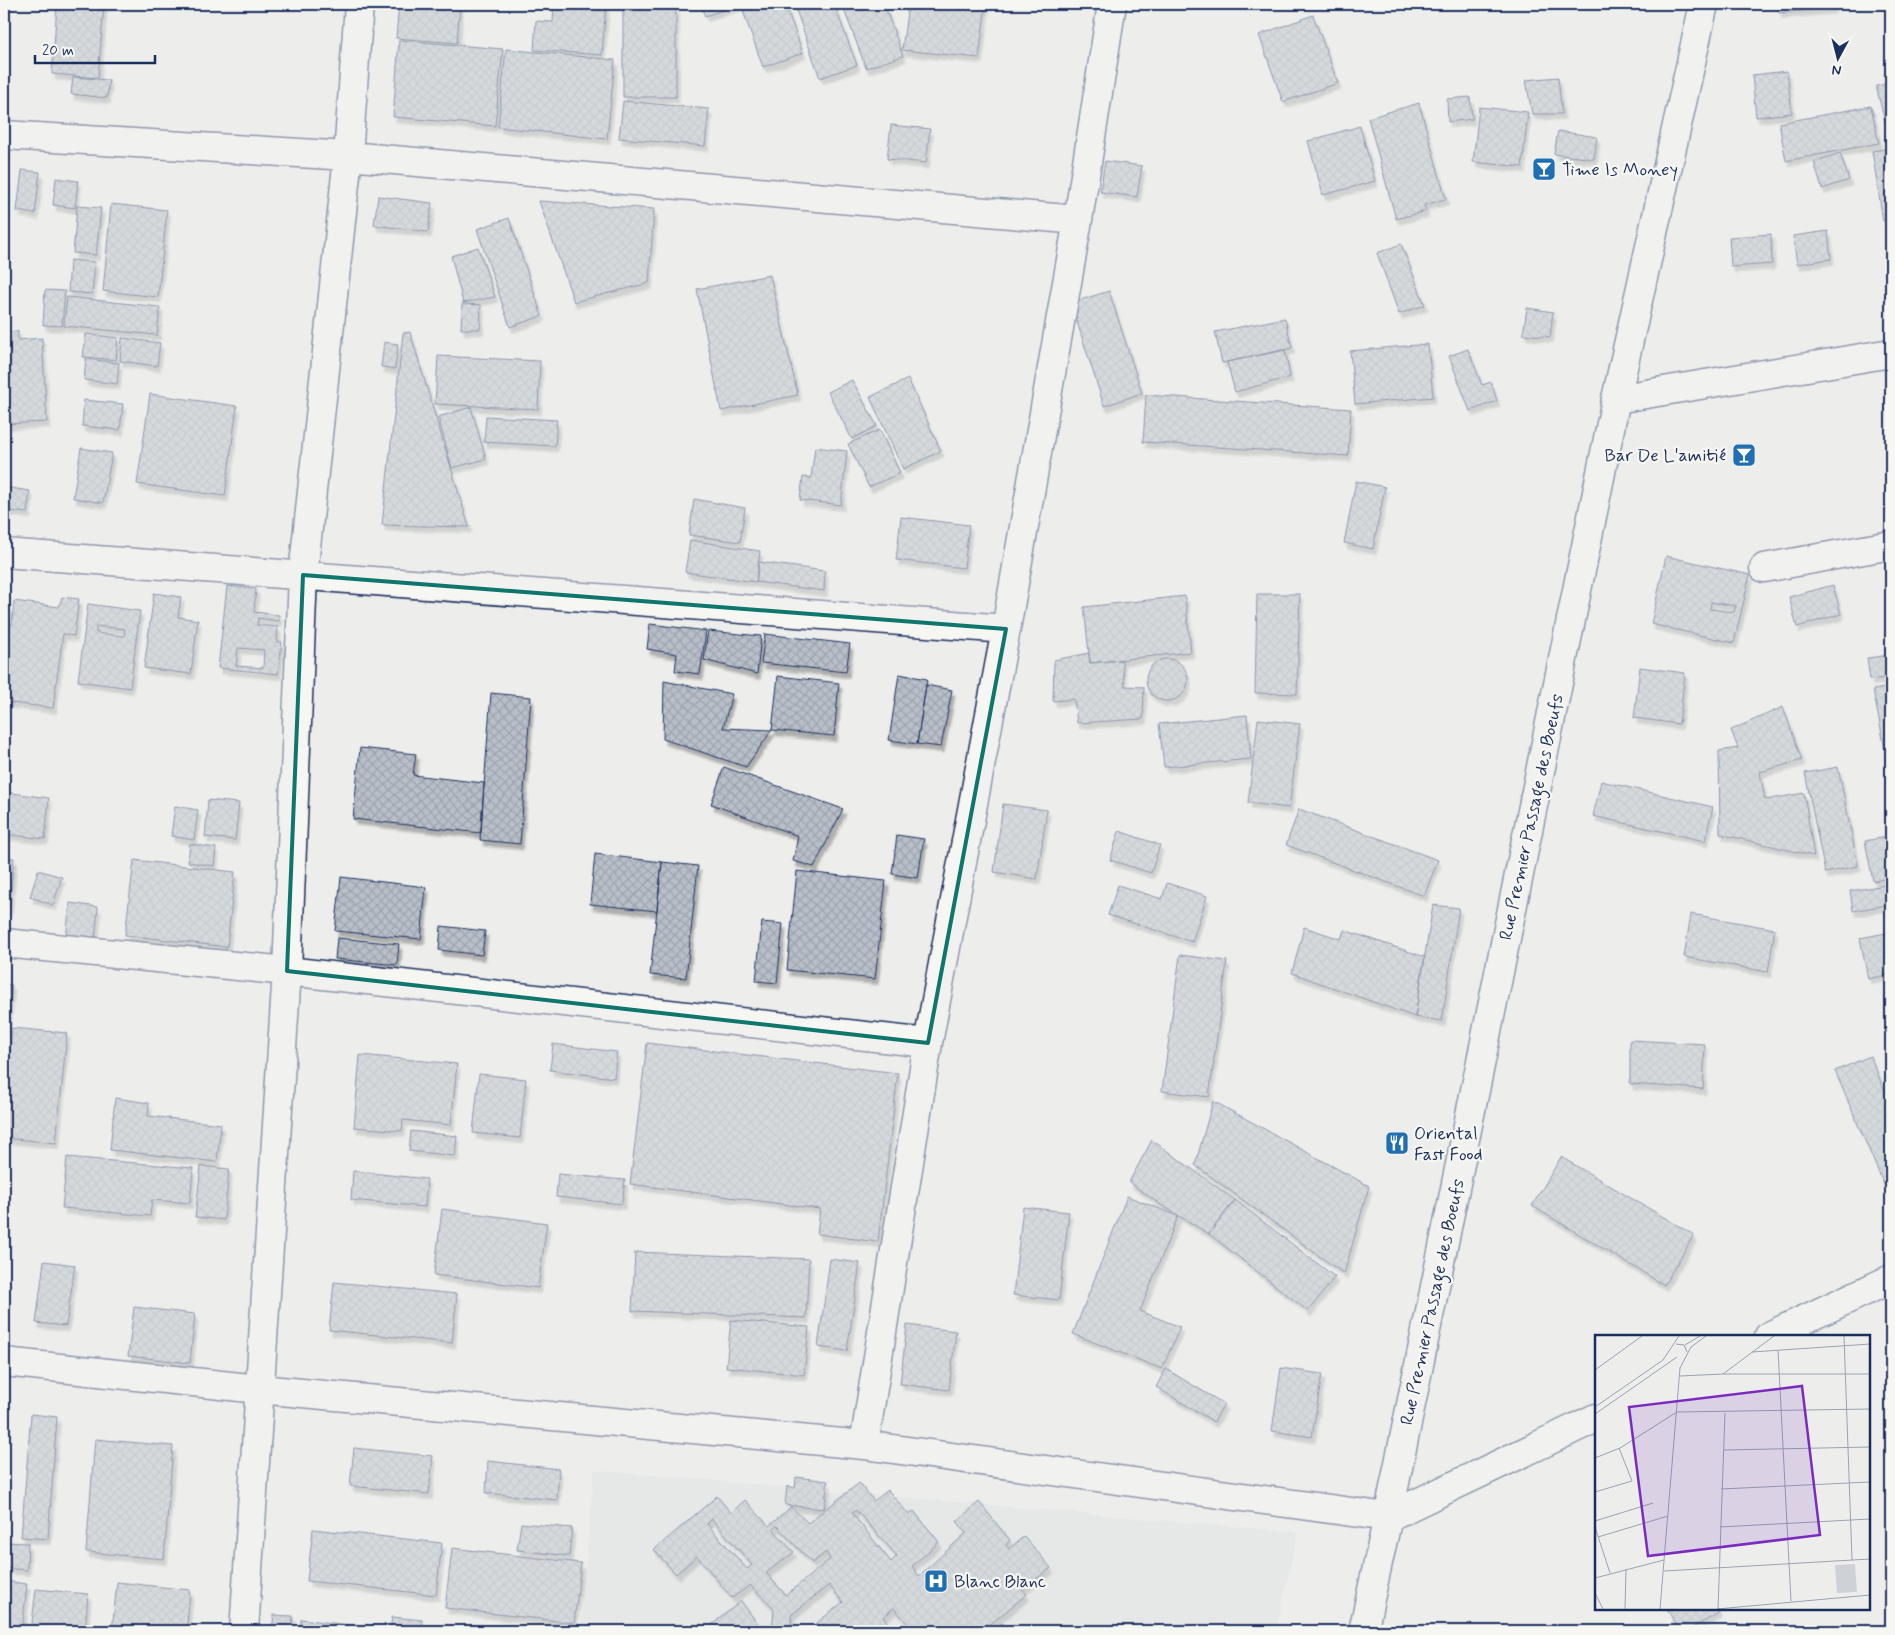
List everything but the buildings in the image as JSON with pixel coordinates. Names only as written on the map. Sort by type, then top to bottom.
[{"type":"street","points":[[244,1631],[286,971],[303,575],[348,156],[359,4]]},
{"type":"street","points":[[864,1445],[928,1044],[1006,629],[1078,220],[1112,4]]},
{"type":"street","name":"Rue Premier Passage des Boeufs","points":[[1363,1631],[1388,1517],[1616,399],[1704,4]]},
{"type":"street","points":[[4,135],[348,156],[1078,220]]},
{"type":"street","points":[[1616,399],[1891,353]]},
{"type":"street","points":[[1764,568],[1891,544]]},
{"type":"street","points":[[4,553],[1006,629]]},
{"type":"street","points":[[4,944],[286,971],[928,1044]]},
{"type":"street","points":[[1771,1335],[1891,1279]]},
{"type":"street","points":[[4,1362],[259,1389],[864,1445],[1388,1517],[1595,1418]]},
{"type":"highlighted area","points":[[303,575],[1006,629],[928,1043],[287,971]]},
{"type":"shaded area","name":"Blanc Blanc","points":[[594,1470],[1298,1532],[1276,1631],[580,1631]]},
{"type":"place","name":"Time Is Money","points":[[1544,169]]},
{"type":"place","name":"Bar De L'amitié","points":[[1744,455]]},
{"type":"place","name":"Oriental Fast Food","points":[[1397,1143]]},
{"type":"place","name":"Blanc Blanc","points":[[936,1581]]}]
